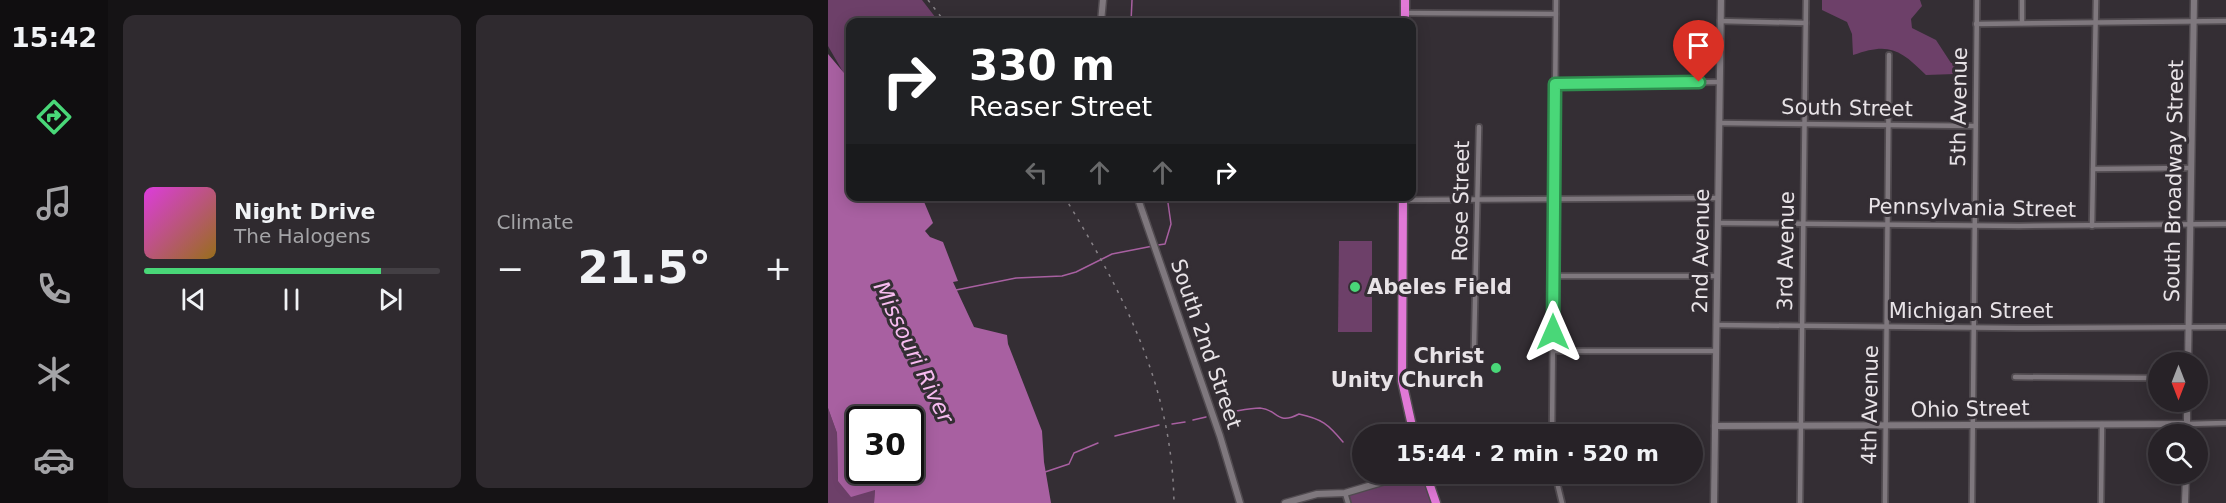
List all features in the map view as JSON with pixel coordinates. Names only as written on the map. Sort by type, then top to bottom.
[{"type":"highway","points":[[1405,0],[1405,18]]},
{"type":"highway","points":[[1402,201],[1402,381],[1412,424]]},
{"type":"highway","points":[[1429,484],[1436,503]]},
{"type":"street","points":[[1101,18],[1103,0]]},
{"type":"street","points":[[1552,424],[1556,0]]},
{"type":"street","name":"2nd Avenue","points":[[1714,503],[1721,0]]},
{"type":"street","name":"3rd Avenue","points":[[1800,503],[1806,0]]},
{"type":"street","name":"5th Avenue","points":[[1972,503],[1977,0]]},
{"type":"street","points":[[2022,0],[2022,23]]},
{"type":"street","points":[[2092,226],[2096,0]]},
{"type":"street","name":"South Broadway Street","points":[[2188,352],[2194,0]]},
{"type":"street","points":[[1405,18],[1556,14]]},
{"type":"street","points":[[1720,21],[1806,23]]},
{"type":"street","points":[[1976,24],[2226,21]]},
{"type":"street","name":"4th Avenue","points":[[1885,503],[1889,55]]},
{"type":"street","points":[[1555,84],[1719,82]]},
{"type":"street","name":"South Street","points":[[1719,123],[1975,126]]},
{"type":"street","name":"Rose Street","points":[[1474,347],[1479,128]]},
{"type":"street","points":[[2093,169],[2190,168]]},
{"type":"street","points":[[1416,198],[1718,198]]},
{"type":"street","name":"South 2nd Street","points":[[1139,201],[1220,436],[1240,503]]},
{"type":"street","name":"Pennsylvania Street","points":[[1718,223],[2092,226],[2226,224]]},
{"type":"street","points":[[1553,276],[1717,276]]},
{"type":"street","name":"Michigan Street","points":[[1716,325],[1973,328],[2226,327]]},
{"type":"street","points":[[1553,351],[1716,351]]},
{"type":"street","points":[[2015,377],[2148,378]]},
{"type":"street","points":[[2187,412],[2187,424]]},
{"type":"street","name":"Ohio Street","points":[[2187,424],[2226,423]]},
{"type":"street","points":[[2101,503],[2102,424]]},
{"type":"street","name":"Ohio Street","points":[[1714,426],[2148,424]]},
{"type":"street","points":[[1285,503],[1317,494],[1345,493],[1375,484]]},
{"type":"street","points":[[1557,484],[1562,503]]},
{"type":"street","points":[[2185,503],[2186,484]]},
{"type":"street","points":[[1345,493],[1348,503]]},
{"type":"shaded area","points":[[828,0],[922,0],[936,18],[846,18],[846,77],[828,46]]},
{"type":"shaded area","points":[[1822,0],[1920,0],[1922,6],[1911,19],[1912,28],[1936,40],[1951,63],[1963,65],[1955,74],[1926,75],[1909,59],[1893,50],[1876,49],[1853,55],[1852,34],[1847,22],[1822,10]]},
{"type":"shaded area","name":"Abeles Field","points":[[1339,241],[1372,241],[1372,332],[1338,332]]},
{"type":"shaded area","points":[[828,408],[837,433],[838,481],[875,490],[874,503],[828,503]]},
{"type":"shaded area","points":[[1375,484],[1429,484],[1436,503],[1348,503],[1345,493]]},
{"type":"water","name":"Missouri River","points":[[828,54],[846,75],[846,201],[924,201],[933,223],[925,231],[930,237],[943,242],[958,281],[953,282],[974,327],[1007,335],[1008,344],[1042,431],[1044,462],[1051,503],[874,503],[875,490],[851,497],[838,481],[837,433],[828,408]]},
{"type":"waterway","points":[[1131,18],[1132,0]]},
{"type":"waterway","points":[[1158,245],[1165,244],[1171,224],[1168,201]]},
{"type":"waterway","points":[[956,290],[1016,278],[1062,276],[1076,272],[1112,254],[1153,246]]},
{"type":"waterway","points":[[1222,413],[1260,408],[1281,418],[1299,414],[1324,423],[1343,442]]},
{"type":"waterway","points":[[1193,420],[1206,417]]},
{"type":"waterway","points":[[1172,424],[1185,422]]},
{"type":"waterway","points":[[1115,436],[1159,425]]},
{"type":"waterway","points":[[1045,472],[1069,464],[1074,453],[1098,443]]},
{"type":"railway","points":[[928,0],[942,18]]},
{"type":"railway","points":[[1067,201],[1106,269],[1141,342],[1164,419],[1171,460],[1174,503]]},
{"type":"place","name":"Abeles Field","points":[[1355,287]]},
{"type":"place","name":"Christ Unity Church","points":[[1496,368]]},
{"type":"route","points":[[1553,332],[1555,84],[1699,82]]}]
